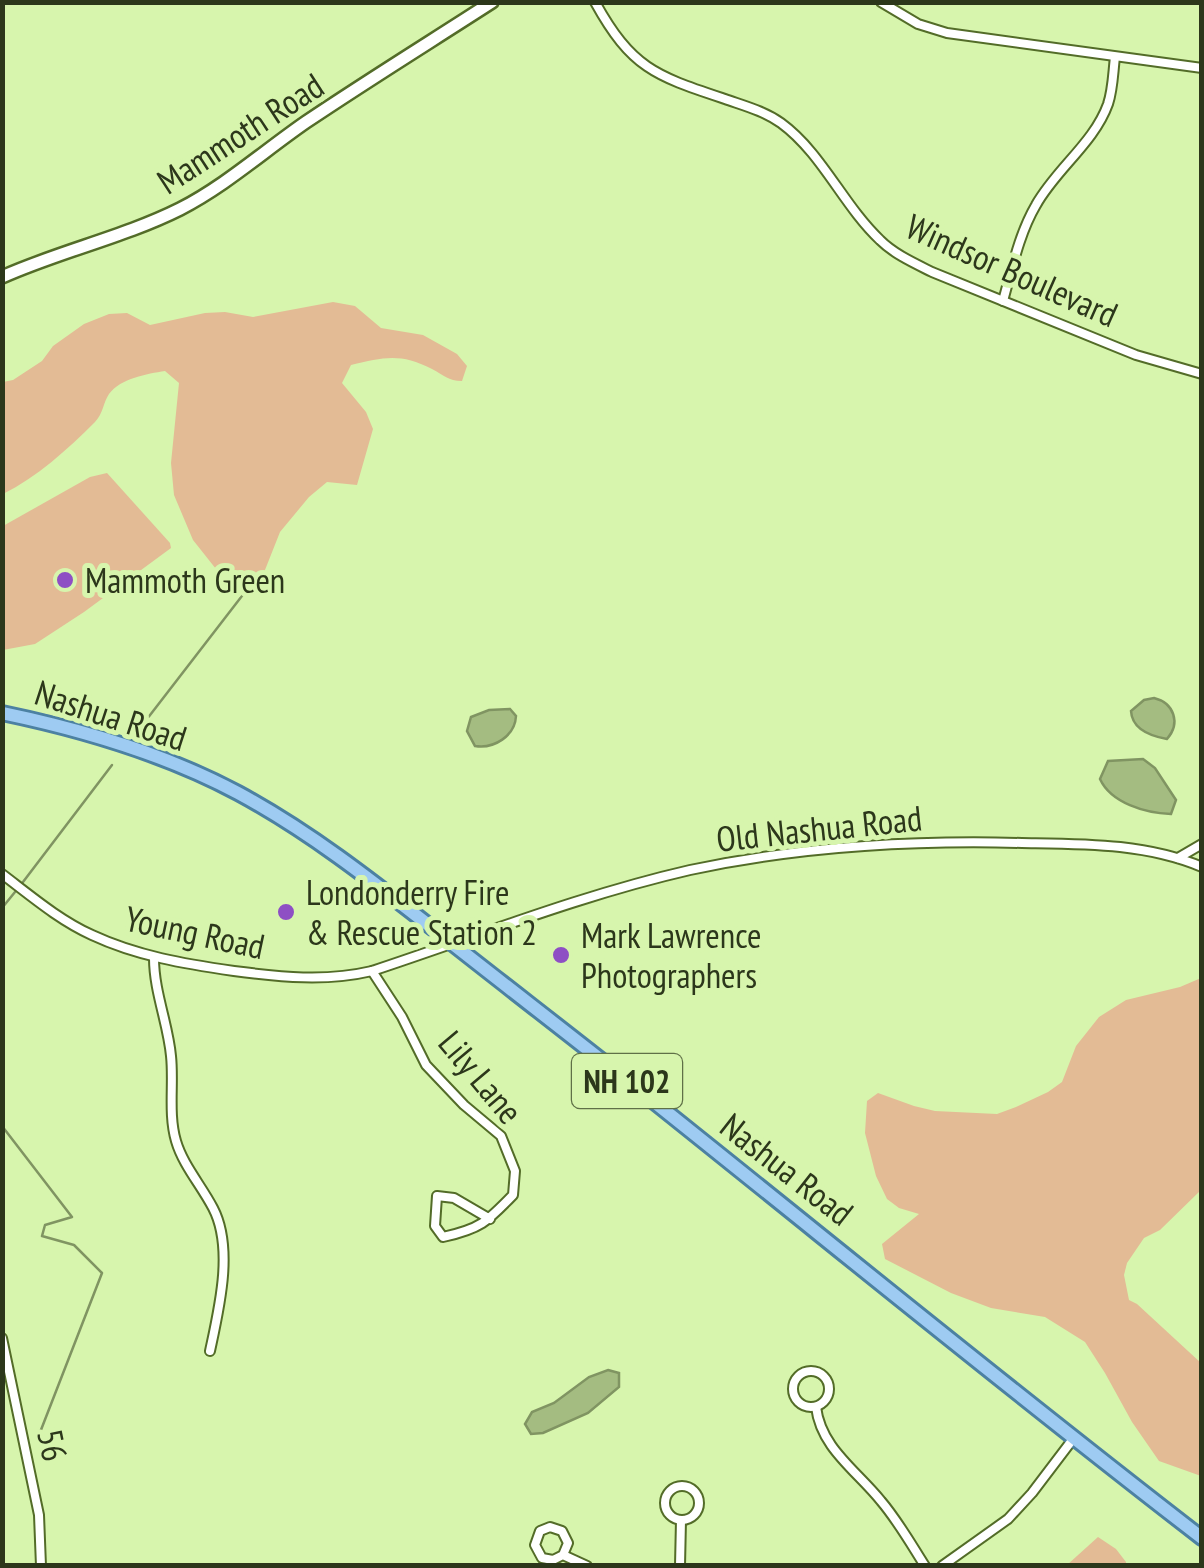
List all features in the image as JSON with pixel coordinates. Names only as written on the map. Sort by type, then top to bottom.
[{"type":"main road","name":"Mammoth Road","points":[[2,277],[184,207],[492,2]]},
{"type":"main road","name":"Nashua Road","points":[[2,714],[32,718],[106,739],[176,765],[237,793],[302,831],[451,943],[1202,1538]]},
{"type":"street","name":"Windsor Boulevard","points":[[595,2],[621,45],[643,65],[681,84],[754,108],[783,125],[806,147],[861,220],[888,248],[932,272],[1136,356],[1202,374]]},
{"type":"street","points":[[881,2],[932,30],[1202,68]]},
{"type":"street","points":[[1003,301],[1033,209],[1106,108],[1114,58]]},
{"type":"street","name":"Old Nashua Road","points":[[451,943],[635,884],[780,855],[938,842],[995,842],[1148,851],[1202,868]]},
{"type":"street","points":[[1178,858],[1202,844]]},
{"type":"street","name":"Young Road","points":[[2,874],[57,916],[89,934],[154,958],[227,970],[308,979],[345,976],[372,971],[451,943]]},
{"type":"street","points":[[154,958],[155,982],[171,1053],[175,1136],[181,1154],[214,1210],[223,1237],[210,1351]]},
{"type":"street","name":"Lily Lane","points":[[372,971],[402,1017],[426,1065],[501,1136],[515,1171],[513,1195],[490,1220]]},
{"type":"street","points":[[437,1196],[454,1198],[490,1220],[472,1230],[444,1236],[435,1226],[437,1196]]},
{"type":"street","name":"56","points":[[2,1338],[38,1515],[41,1566]]},
{"type":"street","points":[[805,1372],[819,1372],[828,1382],[827,1399],[816,1407],[804,1406],[794,1394],[794,1382],[805,1372]]},
{"type":"street","points":[[816,1407],[828,1442],[882,1502],[925,1566]]},
{"type":"street","points":[[942,1566],[1008,1519],[1073,1438]]},
{"type":"street","points":[[684,1486],[696,1493],[699,1506],[692,1517],[681,1520],[668,1512],[666,1501],[671,1491],[684,1486]]},
{"type":"street","points":[[680,1566],[681,1520]]},
{"type":"street","points":[[564,1556],[568,1543],[562,1531],[553,1527],[540,1531],[535,1541],[539,1556],[550,1560],[564,1556],[586,1566]]},
{"type":"shaded area","points":[[333,302],[355,306],[381,328],[423,335],[457,354],[467,366],[462,381],[401,359],[351,365],[342,383],[366,412],[373,429],[357,485],[327,482],[309,497],[280,532],[263,575],[245,592],[216,569],[193,540],[174,495],[171,463],[179,383],[165,371],[120,384],[107,397],[98,419],[63,453],[3,494],[3,382],[42,361],[53,346],[84,324],[109,314],[127,313],[150,325],[205,313],[253,317]]},
{"type":"shaded area","name":"Mammoth Green","points":[[107,473],[171,548],[35,644],[3,650],[3,526],[90,477]]},
{"type":"shaded area","points":[[1154,698],[1166,704],[1173,714],[1174,727],[1167,739],[1143,731],[1132,717],[1131,711],[1144,700]]},
{"type":"shaded area","points":[[510,709],[516,716],[508,735],[489,745],[475,746],[467,731],[471,717],[489,710]]},
{"type":"shaded area","points":[[1143,759],[1155,768],[1176,800],[1171,814],[1130,805],[1112,794],[1100,779],[1108,761]]},
{"type":"shaded area","points":[[1201,978],[1200,1191],[1160,1230],[1144,1238],[1127,1263],[1124,1275],[1129,1300],[1201,1363],[1201,1476],[1159,1461],[1085,1342],[1045,1317],[991,1308],[951,1293],[885,1259],[882,1244],[919,1214],[899,1208],[887,1199],[876,1176],[865,1133],[867,1101],[878,1093],[935,1111],[997,1114],[1016,1107],[1062,1082],[1076,1046],[1099,1017],[1126,1000]]},
{"type":"shaded area","points":[[608,1370],[619,1373],[619,1387],[588,1413],[543,1433],[531,1434],[525,1424],[532,1412],[554,1403],[589,1377]]},
{"type":"shaded area","points":[[1098,1537],[1116,1549],[1126,1565],[1067,1565]]},
{"type":"waterway","points":[[147,719],[255,582]]},
{"type":"waterway","points":[[23,882],[112,765]]},
{"type":"waterway","points":[[2,908],[15,892]]},
{"type":"waterway","points":[[2,1126],[72,1217],[45,1225],[42,1236],[74,1245],[102,1273],[39,1435]]},
{"type":"place","name":"Mammoth Green","points":[[65,580]]},
{"type":"place","name":"Londonderry Fire & Rescue Station 2","points":[[286,912]]},
{"type":"place","name":"Mark Lawrence Photographers","points":[[561,955]]}]
